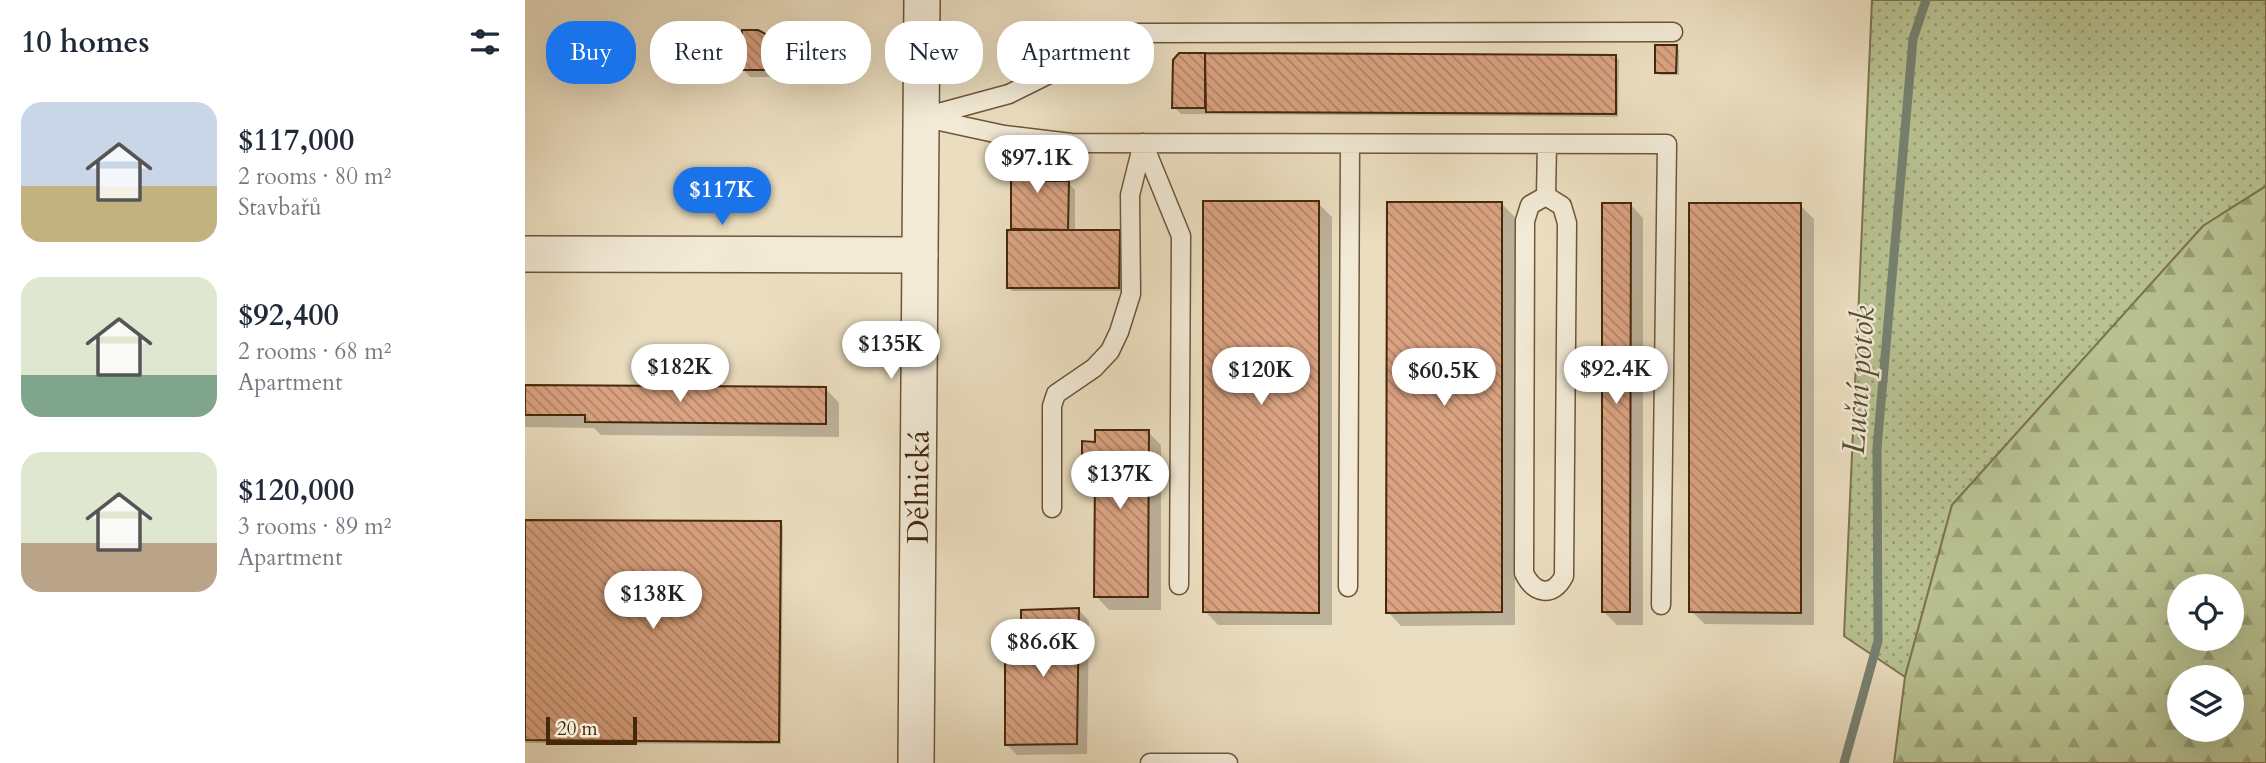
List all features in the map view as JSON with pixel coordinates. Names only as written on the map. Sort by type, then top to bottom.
[{"type":"street","name":"Dělnická","points":[[916,763],[922,0]]},
{"type":"street","points":[[525,254],[920,255]]},
{"type":"lane","points":[[921,117],[1009,94],[1132,33],[1673,32]]},
{"type":"lane","points":[[921,117],[1004,135],[1071,143],[1667,144],[1661,605]]},
{"type":"lane","points":[[1052,508],[1052,406],[1056,394],[1094,368],[1111,351],[1131,295],[1130,195],[1143,143]]},
{"type":"lane","points":[[1143,143],[1181,236],[1179,585]]},
{"type":"lane","points":[[1348,587],[1350,144]]},
{"type":"lane","points":[[1546,196],[1547,144]]},
{"type":"lane","points":[[1546,196],[1562,206],[1567,223],[1564,576],[1559,585],[1550,591],[1536,589],[1529,584],[1524,573],[1525,221],[1530,205],[1546,196]]},
{"type":"lane","points":[[1150,763],[1228,763]]},
{"type":"green space","points":[[1872,0],[2266,0],[2266,186],[2203,226],[1952,505],[1905,677],[1844,636]]},
{"type":"green space","points":[[2266,186],[2266,763],[1894,763],[1905,677],[1952,505],[2203,226]]},
{"type":"building","points":[[747,30],[761,32],[761,70],[747,70]]},
{"type":"building","points":[[1655,45],[1677,45],[1676,73],[1655,73]]},
{"type":"building","points":[[1179,53],[1205,53],[1205,108],[1172,108],[1173,60]]},
{"type":"building","points":[[1205,53],[1616,55],[1616,114],[1206,112]]},
{"type":"building","points":[[1011,151],[1045,151],[1045,181],[1069,181],[1068,230],[1011,229]]},
{"type":"building","points":[[1203,201],[1319,201],[1319,613],[1203,612]]},
{"type":"building","points":[[1387,202],[1502,202],[1502,612],[1386,613]]},
{"type":"building","points":[[1602,203],[1631,203],[1630,612],[1602,612]]},
{"type":"building","points":[[1689,203],[1801,203],[1801,613],[1689,612]]},
{"type":"building","points":[[1007,230],[1120,230],[1119,288],[1007,288]]},
{"type":"building","points":[[525,385],[826,387],[826,424],[585,422],[585,415],[525,415]]},
{"type":"building","points":[[1095,430],[1149,430],[1148,597],[1094,597],[1095,474],[1082,474],[1082,441],[1095,442]]},
{"type":"building","points":[[525,520],[781,521],[779,742],[525,740]]},
{"type":"building","points":[[1079,608],[1077,744],[1005,745],[1005,632],[1021,632],[1021,610]]},
{"type":"waterway","name":"Luční potok","points":[[1844,763],[1878,641],[1877,448],[1913,39],[1926,0]]}]
